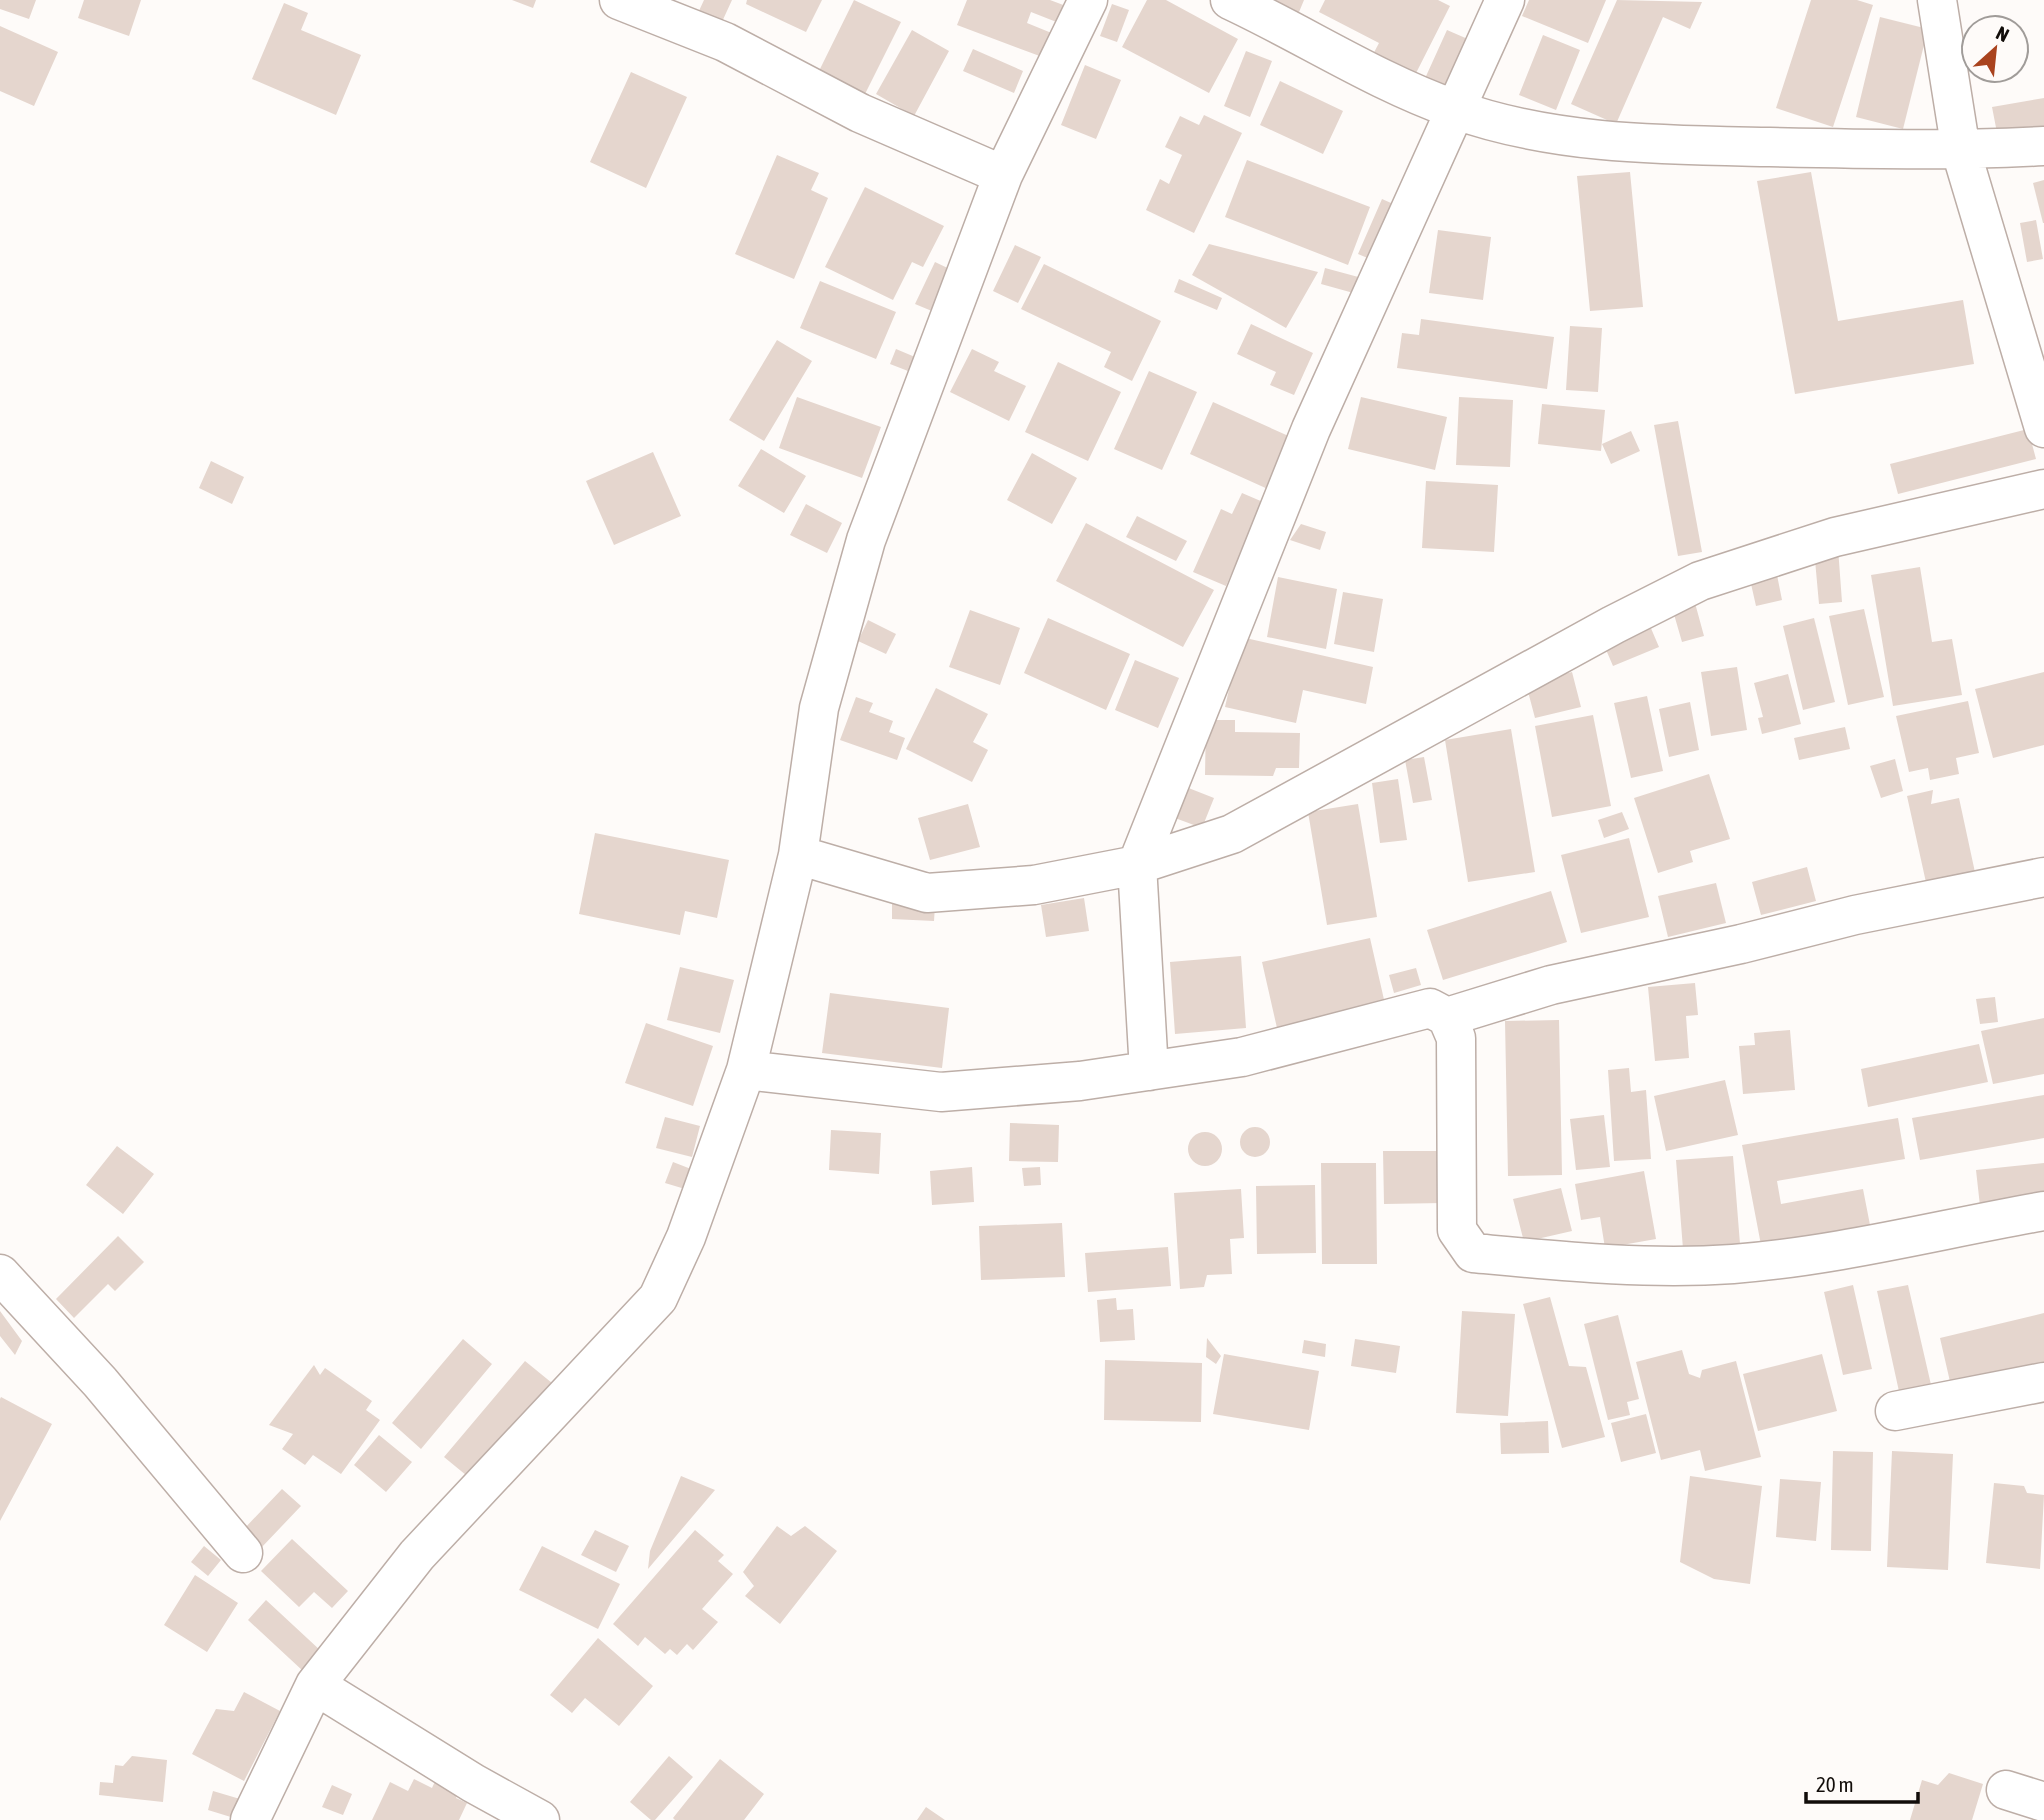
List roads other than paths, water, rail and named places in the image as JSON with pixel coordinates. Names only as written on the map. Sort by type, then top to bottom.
[{"type":"street","points":[[620,0],[725,42],[860,113],[1003,175]]},
{"type":"street","points":[[250,1820],[315,1685],[417,1555],[659,1298],[686,1237],[746,1070],[798,855],[820,708],[866,540],[1003,175],[1088,0]]},
{"type":"street","points":[[1230,0],[1361,69],[1454,110],[1519,128],[1623,142],[1961,151],[2044,146]]},
{"type":"street","points":[[1149,1071],[1137,865],[1311,429],[1505,0]]},
{"type":"street","points":[[1937,0],[1961,151],[2044,428]]},
{"type":"street","points":[[798,855],[927,893],[1034,885],[1137,865],[1232,834],[1612,625],[1700,581],[1835,537],[2044,489]]},
{"type":"street","points":[[1447,1017],[1575,979],[1741,944],[1855,915],[2044,877]]},
{"type":"street","points":[[746,1070],[941,1092],[1080,1081],[1242,1057],[1430,1008],[1447,1017],[1456,1038],[1457,1230],[1473,1253],[1620,1267],[1735,1264],[1890,1241],[2044,1211]]},
{"type":"street","points":[[0,1274],[100,1382],[243,1553]]},
{"type":"street","points":[[1895,1411],[2044,1382]]},
{"type":"street","points":[[315,1685],[473,1783],[540,1820]]},
{"type":"street","points":[[2006,1790],[2044,1802]]}]
